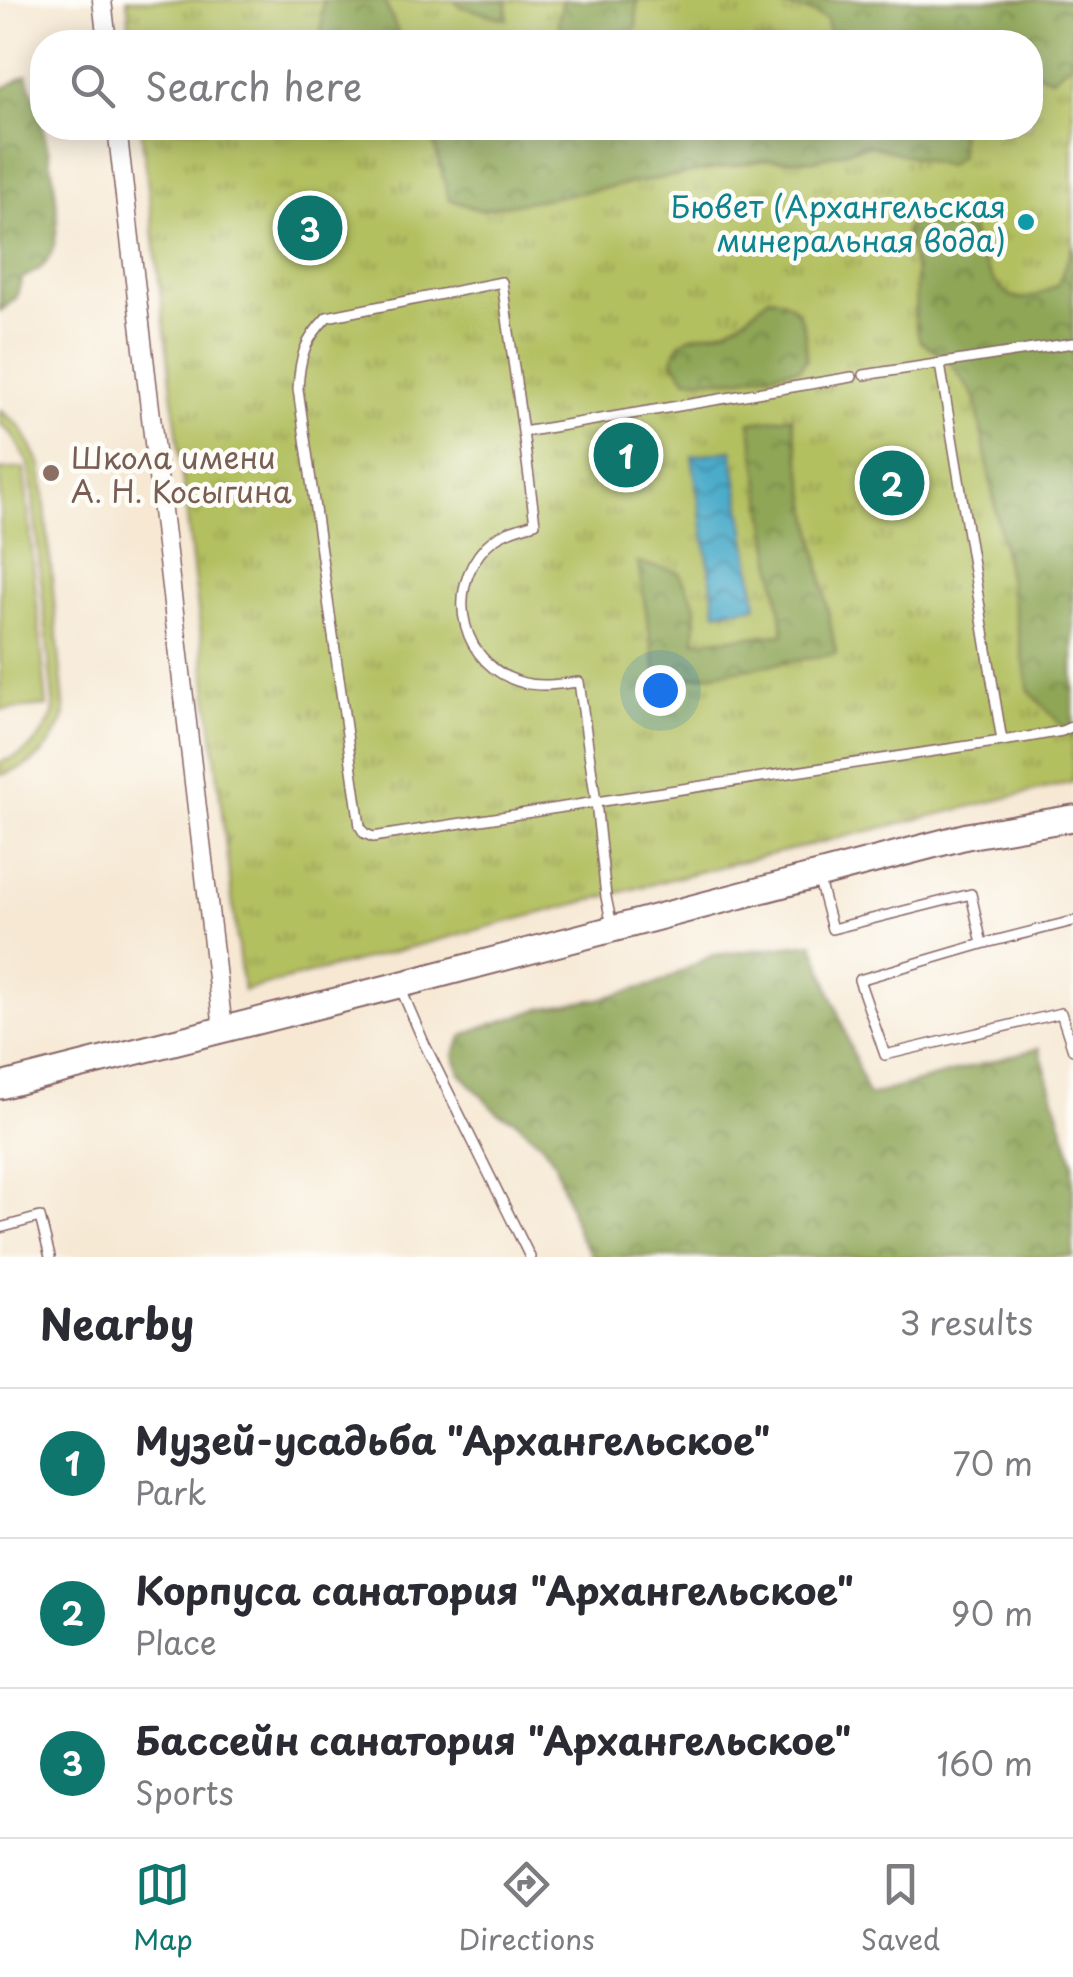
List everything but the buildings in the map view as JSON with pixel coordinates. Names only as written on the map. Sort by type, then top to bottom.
[{"type":"street","points":[[102,0],[106,30]]},
{"type":"street","points":[[118,140],[223,1029]]},
{"type":"street","points":[[0,1086],[967,836],[1073,818]]},
{"type":"lane","points":[[612,929],[596,802],[578,682],[526,684],[502,675],[482,659],[468,638],[462,613],[463,587],[472,564],[488,544],[510,530],[534,523],[502,282],[327,317],[312,332],[300,361],[298,389],[364,833],[386,836],[596,802],[1002,741],[1073,726]]},
{"type":"lane","points":[[864,375],[1073,343]]},
{"type":"lane","points":[[940,364],[1002,741]]},
{"type":"lane","points":[[522,432],[852,377]]},
{"type":"lane","points":[[817,875],[832,929],[971,894],[982,944]]},
{"type":"lane","points":[[1073,921],[859,980],[884,1055],[1061,1013],[1073,1050]]},
{"type":"lane","points":[[399,985],[530,1257]]},
{"type":"lane","points":[[0,1228],[40,1218],[50,1257]]},
{"type":"green space","points":[[127,0],[1073,0],[1073,782],[710,869],[243,991],[142,140],[1043,140],[1043,30],[130,30]]},
{"type":"green space","points":[[323,0],[384,0],[397,30],[322,30]]},
{"type":"green space","points":[[455,0],[507,0],[507,19],[459,6]]},
{"type":"green space","points":[[563,0],[637,0],[636,29],[562,30],[558,23]]},
{"type":"green space","points":[[1073,0],[1073,61],[1052,78],[1043,75],[1043,30],[829,30],[827,19],[811,12],[763,2]]},
{"type":"green space","points":[[27,75],[30,140],[45,140],[53,172],[57,227],[53,249],[43,266],[22,278],[16,298],[0,311],[0,90]]},
{"type":"green space","points":[[433,140],[960,140],[960,156],[947,166],[868,145],[815,160],[765,160],[479,210],[449,199]]},
{"type":"green space","points":[[915,217],[968,222],[989,272],[996,283],[1016,298],[1032,297],[1058,285],[1073,245],[1073,737],[1029,691],[975,397],[947,358],[920,341],[915,324],[916,272],[905,231]]},
{"type":"green space","points":[[769,297],[790,305],[801,318],[807,358],[800,368],[737,379],[687,379],[672,360],[682,342],[730,327]]},
{"type":"green space","points":[[0,410],[20,426],[41,465],[65,715],[41,754],[24,767],[0,775],[0,762],[34,744],[54,712],[30,467],[12,434],[0,424]]},
{"type":"green space","points":[[792,417],[836,654],[658,683],[638,563],[679,572],[696,605],[695,641],[784,634],[750,422]]},
{"type":"green space","points":[[24,468],[47,706],[0,710],[0,470]]},
{"type":"green space","points":[[813,943],[868,1096],[1039,1048],[1073,1161],[1073,1257],[593,1257],[579,1236],[554,1161],[543,1145],[515,1120],[498,1113],[460,1073],[454,1054],[462,1037],[480,1028],[540,1009],[657,984],[713,955]]},
{"type":"water","points":[[732,450],[757,606],[716,612],[692,456]]},
{"type":"place","name":"Бювет (Архангельская минеральная вода)","points":[[1026,222]]},
{"type":"place","name":"Бассейн санатория \"Архангельское\"","points":[[310,228]]},
{"type":"place","name":"Музей-усадьба \"Архангельское\"","points":[[626,455]]},
{"type":"place","name":"Школа имени А. Н. Косыгина","points":[[51,473]]},
{"type":"place","name":"Корпуса санатория \"Архангельское\"","points":[[892,483]]}]
